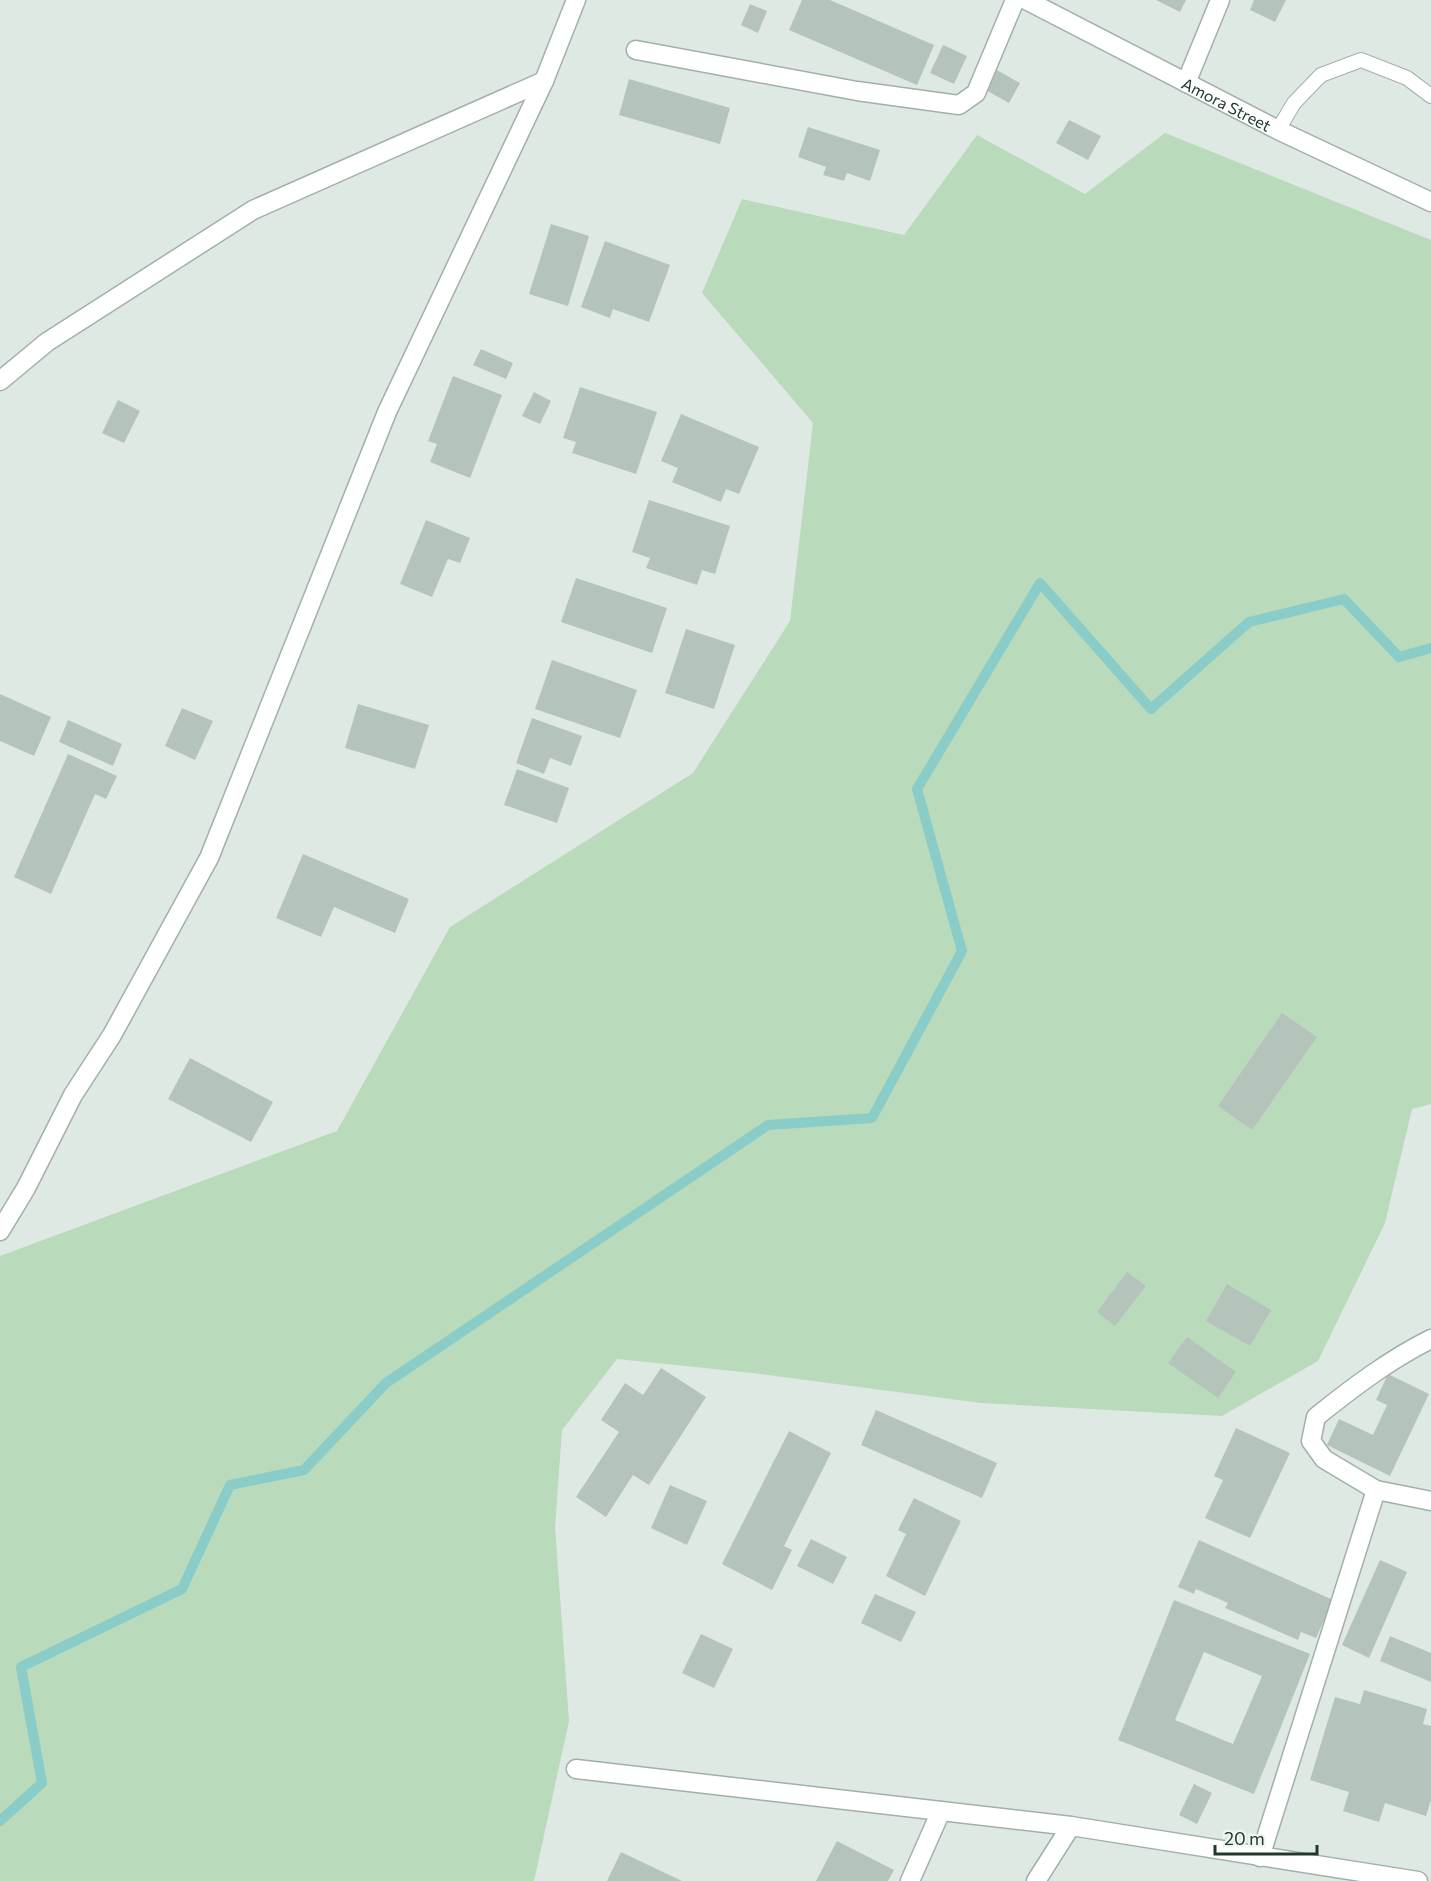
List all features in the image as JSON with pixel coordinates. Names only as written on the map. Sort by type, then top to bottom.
[{"type":"street","points":[[0,1231],[26,1188],[73,1095],[112,1035],[209,858],[387,412],[544,81],[576,0]]},
{"type":"street","points":[[636,50],[857,91],[958,105],[976,93],[1015,0]]},
{"type":"street","name":"Amora Street","points":[[1026,0],[1278,130],[1431,202]]},
{"type":"street","points":[[1186,83],[1221,0]]},
{"type":"street","points":[[0,381],[47,342],[253,210],[544,81]]},
{"type":"street","points":[[1431,1339],[1397,1358],[1316,1417],[1311,1441],[1323,1459],[1376,1490],[1431,1501]]},
{"type":"street","points":[[1260,1857],[1376,1490]]},
{"type":"street","points":[[576,1768],[1071,1826],[1418,1881]]},
{"type":"street","points":[[910,1881],[941,1811]]},
{"type":"street","points":[[1036,1881],[1071,1826]]},
{"type":"lane","points":[[1278,130],[1294,103],[1321,75],[1361,60],[1407,78],[1431,96]]},
{"type":"green space","points":[[1165,133],[1431,240],[1431,1104],[1412,1109],[1385,1223],[1318,1361],[1222,1416],[981,1403],[753,1373],[617,1359],[562,1430],[555,1527],[569,1721],[534,1881],[0,1881],[0,1256],[337,1131],[450,927],[693,773],[790,621],[813,423],[702,293],[742,199],[904,235],[977,135],[1085,194]]},
{"type":"building","points":[[802,0],[830,0],[934,45],[917,85],[789,30]]},
{"type":"building","points":[[1156,0],[1186,0],[1180,12]]},
{"type":"building","points":[[1254,0],[1286,0],[1275,22],[1250,10]]},
{"type":"building","points":[[750,4],[767,11],[758,33],[741,25]]},
{"type":"building","points":[[943,45],[967,56],[954,84],[930,73]]},
{"type":"building","points":[[995,69],[1020,83],[1009,103],[984,89]]},
{"type":"building","points":[[629,79],[730,108],[720,144],[619,115]]},
{"type":"building","points":[[1069,120],[1101,136],[1088,160],[1056,143]]},
{"type":"building","points":[[808,127],[880,150],[870,181],[847,173],[844,181],[823,175],[826,167],[798,157]]},
{"type":"building","points":[[551,224],[589,236],[568,306],[529,294]]},
{"type":"building","points":[[605,241],[670,265],[649,322],[613,309],[610,318],[581,307]]},
{"type":"building","points":[[481,349],[513,363],[506,379],[473,365]]},
{"type":"building","points":[[453,376],[502,395],[470,478],[430,462],[437,444],[428,441]]},
{"type":"building","points":[[580,387],[657,412],[636,474],[572,453],[576,442],[563,438]]},
{"type":"building","points":[[534,392],[551,401],[540,424],[522,416]]},
{"type":"building","points":[[118,400],[140,411],[124,443],[102,433]]},
{"type":"building","points":[[681,414],[759,447],[739,494],[726,489],[721,502],[672,482],[678,468],[661,461]]},
{"type":"building","points":[[649,500],[730,526],[715,574],[702,570],[697,585],[646,568],[650,558],[632,552]]},
{"type":"building","points":[[426,520],[470,538],[460,563],[448,559],[432,597],[400,584]]},
{"type":"building","points":[[576,578],[667,608],[652,653],[561,622]]},
{"type":"building","points":[[686,629],[735,645],[714,709],[665,693]]},
{"type":"building","points":[[552,660],[637,690],[620,738],[535,709]]},
{"type":"building","points":[[0,694],[51,717],[34,756],[0,741]]},
{"type":"building","points":[[358,704],[429,725],[415,769],[345,748]]},
{"type":"building","points":[[182,708],[213,721],[195,760],[165,746]]},
{"type":"building","points":[[532,718],[582,736],[571,766],[550,758],[544,774],[516,763]]},
{"type":"building","points":[[68,720],[122,744],[113,766],[59,742]]},
{"type":"building","points":[[68,754],[117,776],[106,799],[95,794],[51,894],[14,877]]},
{"type":"building","points":[[517,769],[569,788],[557,823],[504,805]]},
{"type":"building","points":[[303,854],[409,899],[395,933],[334,907],[321,937],[276,918]]},
{"type":"building","points":[[1282,1013],[1317,1037],[1252,1130],[1218,1106]]},
{"type":"building","points":[[190,1058],[273,1102],[251,1142],[168,1099]]},
{"type":"building","points":[[1127,1272],[1146,1286],[1115,1326],[1097,1312]]},
{"type":"building","points":[[1227,1284],[1271,1310],[1250,1346],[1206,1321]]},
{"type":"building","points":[[1187,1337],[1236,1372],[1218,1398],[1168,1363]]},
{"type":"building","points":[[661,1368],[706,1397],[649,1485],[633,1475],[606,1517],[576,1497],[619,1432],[601,1420],[625,1383],[643,1395]]},
{"type":"building","points":[[1388,1374],[1429,1394],[1390,1476],[1327,1445],[1339,1419],[1373,1435],[1387,1405],[1376,1400]]},
{"type":"building","points":[[876,1410],[997,1463],[982,1498],[861,1445]]},
{"type":"building","points":[[1236,1428],[1290,1453],[1250,1538],[1205,1518],[1223,1480],[1214,1476]]},
{"type":"building","points":[[789,1431],[831,1453],[784,1546],[792,1550],[772,1590],[722,1564]]},
{"type":"building","points":[[670,1485],[707,1501],[687,1545],[651,1528]]},
{"type":"building","points":[[914,1498],[961,1521],[925,1596],[886,1576],[906,1534],[898,1530]]},
{"type":"building","points":[[811,1539],[847,1557],[833,1584],[797,1566]]},
{"type":"building","points":[[1199,1540],[1333,1600],[1316,1638],[1301,1632],[1298,1640],[1225,1608],[1228,1603],[1196,1589],[1194,1594],[1178,1587]]},
{"type":"building","points":[[1380,1560],[1407,1572],[1369,1658],[1342,1645]]},
{"type":"building","points":[[875,1594],[916,1612],[901,1642],[861,1623]]},
{"type":"building","points":[[1174,1600],[1310,1654],[1254,1794],[1118,1740]],"holes":[[[1204,1652],[1262,1676],[1233,1744],[1175,1720]]]},
{"type":"building","points":[[701,1634],[733,1649],[714,1688],[682,1673]]},
{"type":"building","points":[[1390,1636],[1431,1653],[1431,1682],[1380,1661]]},
{"type":"building","points":[[1364,1690],[1427,1709],[1423,1724],[1431,1726],[1431,1800],[1426,1816],[1385,1803],[1379,1822],[1343,1811],[1349,1792],[1310,1780],[1335,1697],[1360,1704]]},
{"type":"building","points":[[1194,1784],[1212,1793],[1197,1824],[1179,1815]]},
{"type":"building","points":[[837,1841],[894,1870],[888,1881],[816,1881]]},
{"type":"building","points":[[621,1852],[682,1881],[607,1881]]},
{"type":"waterway","points":[[0,1821],[42,1783],[21,1667],[182,1589],[230,1485],[304,1470],[386,1383],[768,1125],[872,1118],[962,951],[917,789],[1040,583],[1151,709],[1249,622],[1344,599],[1399,657],[1431,648]]}]
